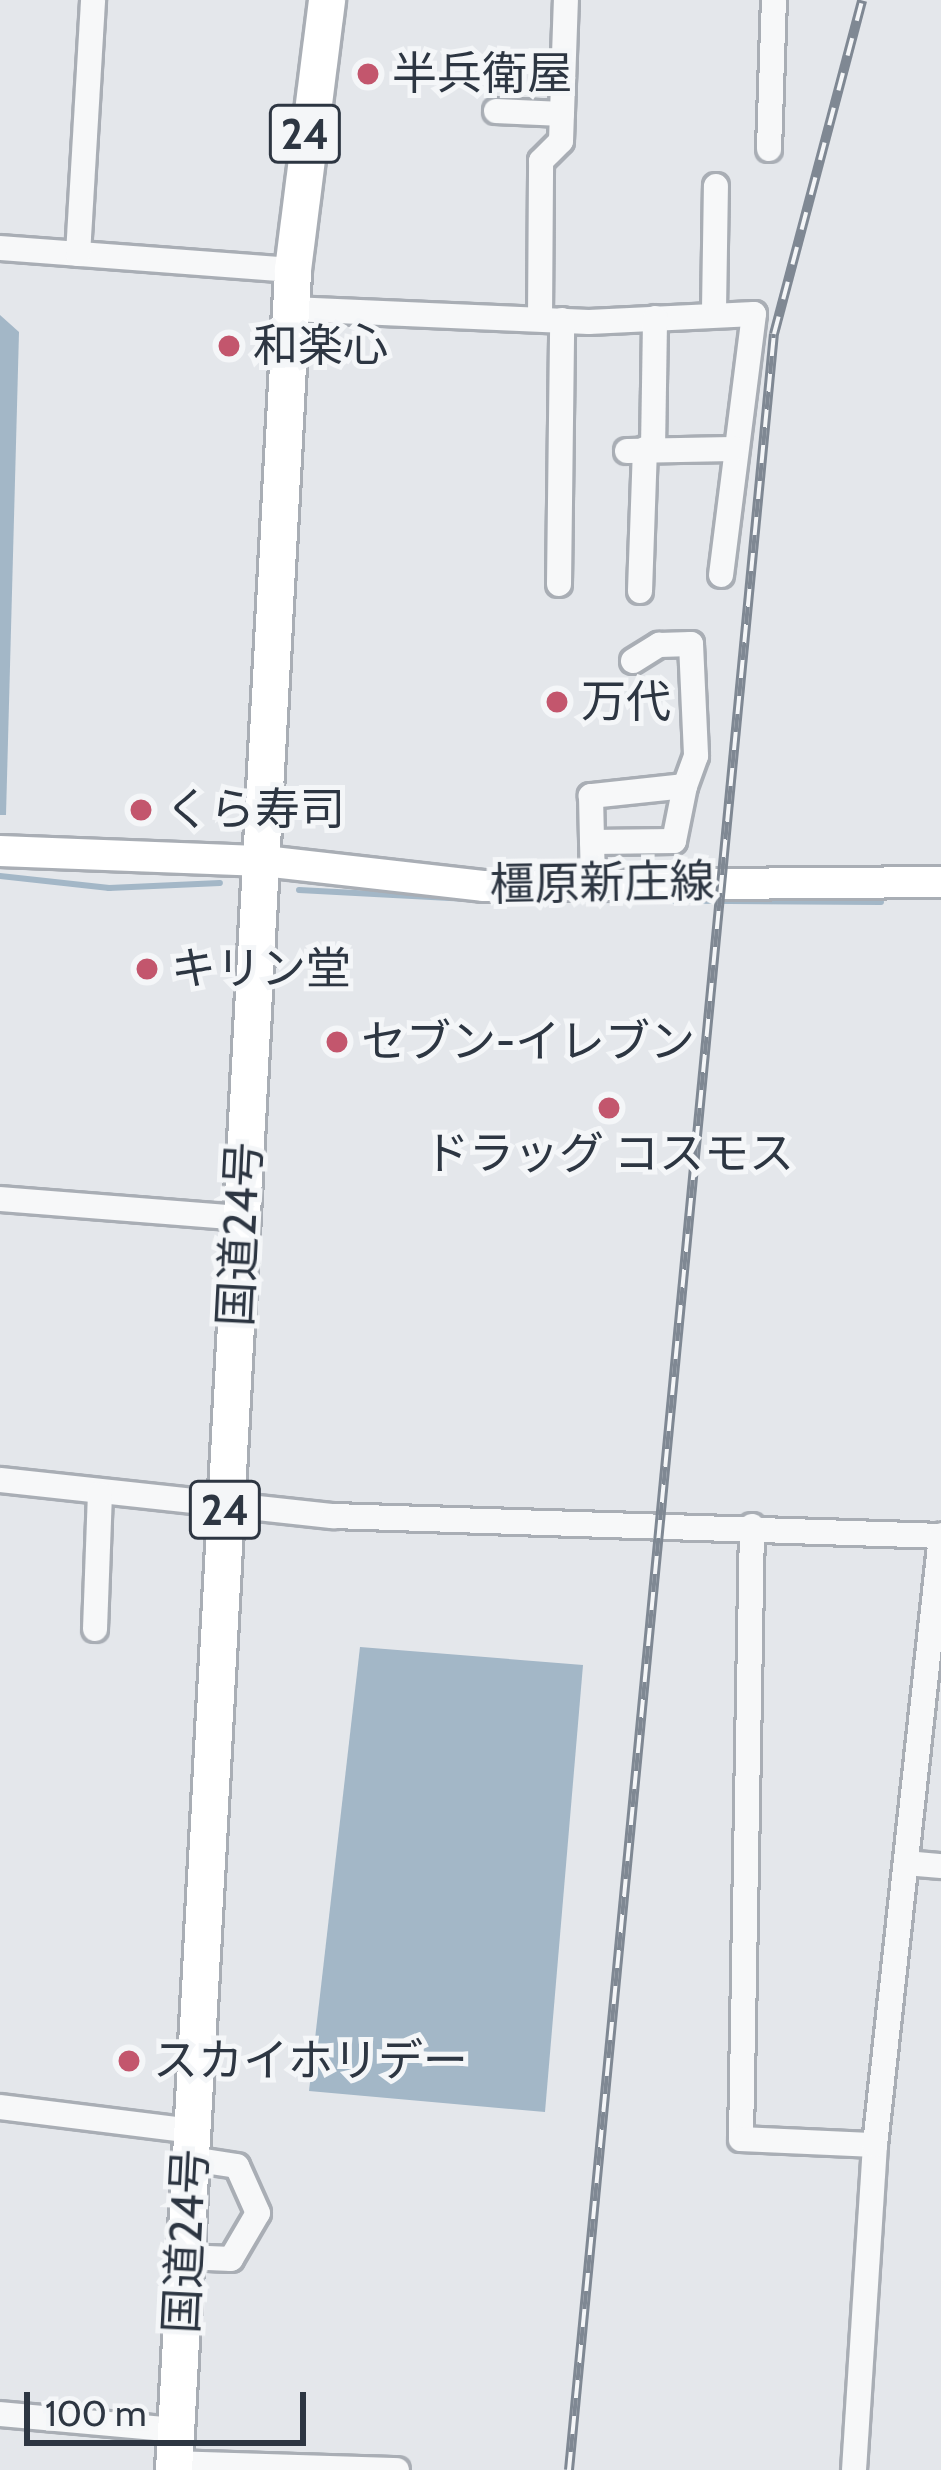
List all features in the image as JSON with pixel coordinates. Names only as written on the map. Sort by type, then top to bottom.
[{"type":"highway","name":"国道24号","points":[[175,2454],[293,270],[327,0]]},
{"type":"main road","name":"橿原新庄線","points":[[0,850],[264,861],[452,884],[941,882]]},
{"type":"street","points":[[78,254],[93,0]]},
{"type":"street","points":[[560,584],[541,161],[561,141],[566,0]]},
{"type":"street","points":[[769,148],[774,0]]},
{"type":"street","points":[[496,111],[562,114]]},
{"type":"street","points":[[714,310],[716,186]]},
{"type":"street","points":[[0,248],[293,270]]},
{"type":"street","points":[[291,309],[551,319],[655,318],[714,310],[754,314],[721,574]]},
{"type":"street","points":[[640,591],[642,450],[655,318]]},
{"type":"street","points":[[642,450],[734,449]]},
{"type":"street","points":[[592,842],[674,841],[685,786],[697,756],[694,654],[676,641],[633,661]]},
{"type":"street","points":[[593,884],[591,796],[685,786]]},
{"type":"street","points":[[0,1198],[240,1218]]},
{"type":"street","points":[[0,1480],[225,1508],[941,1536],[875,2145],[854,2470]]},
{"type":"street","points":[[95,1629],[100,1494]]},
{"type":"street","points":[[752,1526],[741,2139],[875,2145]]},
{"type":"street","points":[[906,1863],[941,1866]]},
{"type":"street","points":[[0,2107],[191,2145],[237,2166],[258,2213],[230,2259],[185,2257]]},
{"type":"street","points":[[0,2414],[175,2454],[398,2470]]},
{"type":"water","points":[[0,315],[19,332],[6,815],[0,815]]},
{"type":"water","points":[[360,1647],[583,1665],[545,2112],[309,2091]]},
{"type":"waterway","points":[[0,876],[109,888],[220,883]]},
{"type":"waterway","points":[[299,890],[469,899]]},
{"type":"waterway","points":[[590,900],[881,902]]},
{"type":"railway","points":[[569,2470],[774,334],[862,0]]},
{"type":"place","name":"半兵衛屋","points":[[368,74]]},
{"type":"place","name":"和楽心","points":[[229,346]]},
{"type":"place","name":"万代","points":[[557,702]]},
{"type":"place","name":"くら寿司","points":[[141,810]]},
{"type":"place","name":"キリン堂","points":[[147,969]]},
{"type":"place","name":"セブン-イレブン","points":[[337,1042]]},
{"type":"place","name":"ドラッグ コスモス","points":[[609,1108]]},
{"type":"place","name":"スカイホリデー","points":[[129,2061]]}]
